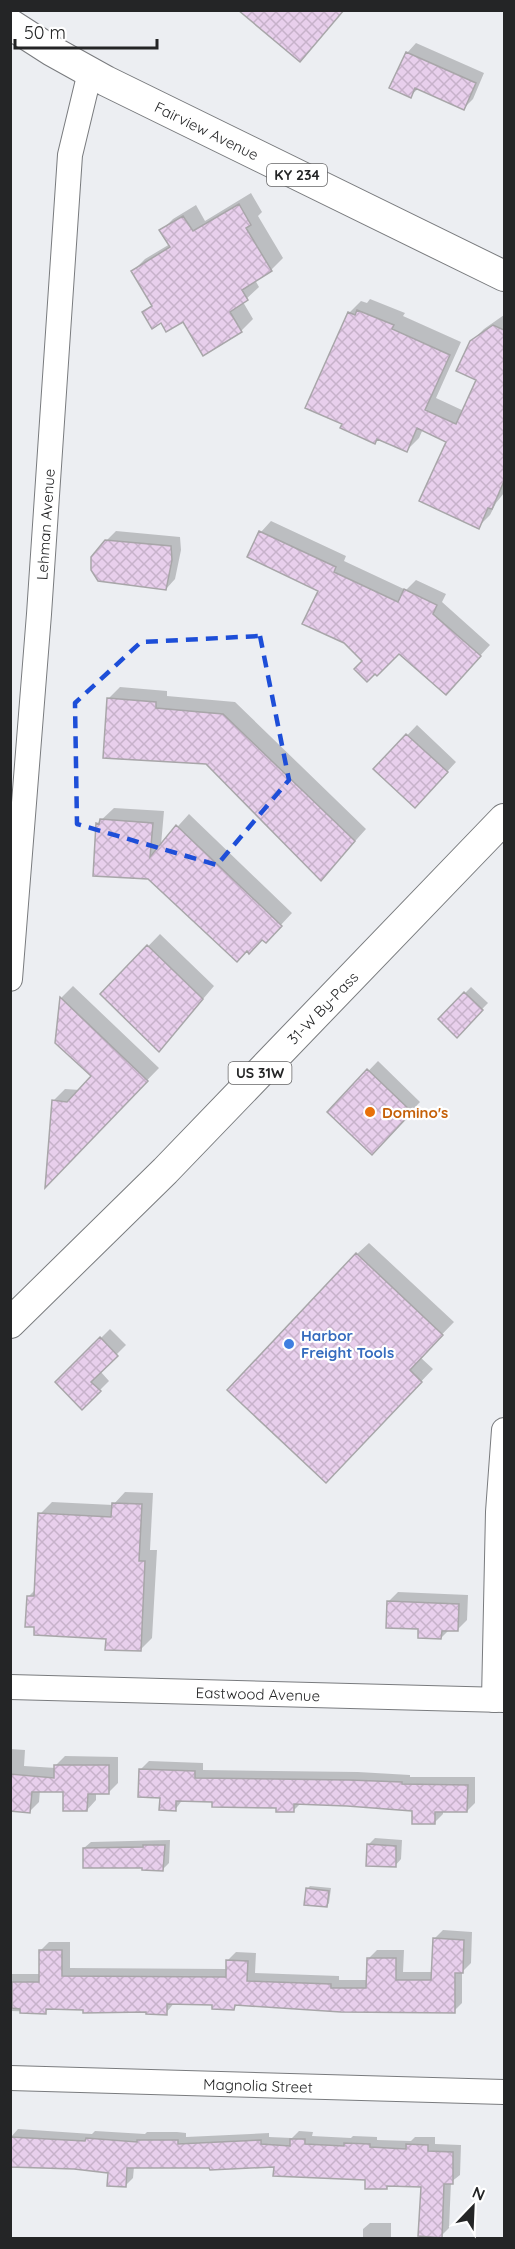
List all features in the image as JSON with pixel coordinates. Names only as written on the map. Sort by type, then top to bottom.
[{"type":"main road","name":"Fairview Avenue","points":[[10,24],[90,72],[504,276]]},
{"type":"main road","name":"31-W By-Pass","points":[[10,1323],[170,1166],[504,819]]},
{"type":"street","name":"Lehman Avenue","points":[[10,979],[16,842],[70,155],[90,72]]},
{"type":"street","points":[[499,1700],[498,1512],[504,1430]]},
{"type":"street","name":"Eastwood Avenue","points":[[10,1687],[499,1700]]},
{"type":"street","name":"Magnolia Street","points":[[10,2079],[504,2092]]},
{"type":"highlighted area","points":[[260,636],[289,780],[217,865],[77,824],[75,703],[141,642]]},
{"type":"building","points":[[238,10],[344,10],[300,62]]},
{"type":"building","points":[[406,52],[476,83],[464,110],[415,88],[411,98],[389,88]]},
{"type":"building","points":[[239,204],[251,225],[246,228],[272,271],[242,290],[248,300],[230,312],[242,332],[203,356],[183,322],[166,332],[161,323],[152,329],[142,312],[152,306],[131,271],[170,247],[159,230],[183,216],[193,231]]},
{"type":"building","points":[[357,310],[394,325],[392,329],[450,355],[425,410],[456,424],[476,380],[456,371],[470,341],[493,325],[504,330],[504,481],[492,509],[488,508],[479,529],[419,501],[446,442],[417,428],[407,452],[377,439],[375,444],[340,428],[342,424],[305,408],[348,312],[355,315]]},
{"type":"building","points":[[259,531],[336,567],[334,572],[398,602],[404,589],[437,605],[433,614],[481,656],[446,695],[399,654],[377,676],[375,674],[367,682],[354,669],[362,661],[344,643],[302,624],[318,591],[247,557]]},
{"type":"building","points":[[105,540],[171,546],[172,560],[166,590],[98,581],[91,570],[91,557]]},
{"type":"building","points":[[107,698],[156,702],[156,708],[223,714],[355,841],[321,881],[206,764],[103,758]]},
{"type":"building","points":[[406,734],[448,772],[415,808],[373,769]]},
{"type":"building","points":[[100,819],[153,823],[150,857],[176,825],[282,926],[266,943],[262,940],[249,954],[247,951],[237,962],[148,879],[93,876],[96,823],[99,824]]},
{"type":"building","points":[[147,945],[203,999],[159,1052],[100,994]]},
{"type":"building","points":[[464,992],[483,1010],[457,1038],[438,1019]]},
{"type":"building","points":[[60,997],[148,1081],[45,1188],[52,1100],[67,1102],[91,1076],[55,1043]]},
{"type":"building","name":"Domino's","points":[[367,1069],[412,1112],[372,1155],[327,1112]]},
{"type":"building","points":[[356,1253],[443,1335],[410,1370],[422,1382],[326,1483],[227,1390]]},
{"type":"building","points":[[100,1337],[118,1356],[91,1382],[101,1391],[82,1410],[55,1382]]},
{"type":"building","points":[[112,1503],[142,1504],[139,1561],[145,1561],[141,1651],[105,1650],[106,1639],[34,1635],[34,1627],[25,1627],[27,1596],[34,1596],[38,1513],[111,1517]]},
{"type":"building","points":[[387,1601],[459,1604],[458,1631],[442,1631],[441,1639],[418,1638],[418,1629],[386,1628]]},
{"type":"building","points":[[54,1765],[109,1765],[109,1794],[88,1794],[87,1811],[63,1811],[63,1792],[32,1792],[30,1813],[10,1811],[10,1774],[54,1778]]},
{"type":"building","points":[[139,1769],[195,1771],[195,1778],[349,1780],[468,1785],[467,1812],[435,1812],[435,1824],[412,1824],[412,1811],[347,1806],[294,1804],[294,1812],[276,1812],[276,1808],[212,1807],[212,1802],[176,1801],[176,1811],[159,1810],[160,1798],[138,1797]]},
{"type":"building","points":[[367,1844],[396,1846],[396,1867],[366,1866]]},
{"type":"building","points":[[143,1845],[165,1845],[163,1871],[142,1870],[142,1868],[83,1868],[83,1848],[143,1847]]},
{"type":"building","points":[[306,1888],[329,1891],[327,1907],[304,1905]]},
{"type":"building","points":[[433,1938],[464,1940],[463,1973],[455,1973],[455,2013],[341,2012],[235,2005],[234,2010],[212,2009],[212,2005],[167,2004],[167,2015],[146,2014],[146,2012],[83,2013],[83,2010],[46,2009],[46,2014],[20,2013],[20,2009],[12,2008],[12,1982],[39,1982],[39,1950],[62,1950],[62,1976],[226,1977],[226,1960],[248,1961],[247,1981],[331,1984],[331,1988],[366,1988],[367,1958],[396,1958],[396,1980],[431,1980]]},
{"type":"building","points":[[10,2137],[85,2141],[86,2138],[137,2142],[137,2140],[178,2140],[178,2144],[261,2140],[261,2144],[290,2146],[290,2139],[305,2139],[305,2144],[344,2146],[344,2143],[370,2144],[370,2147],[406,2149],[406,2144],[428,2145],[428,2151],[453,2152],[453,2184],[444,2184],[442,2238],[418,2236],[421,2187],[387,2186],[387,2189],[365,2189],[365,2180],[273,2176],[274,2167],[210,2170],[209,2168],[127,2168],[126,2187],[107,2186],[108,2173],[74,2169],[10,2167]]},
{"type":"place","name":"Domino's","points":[[370,1112]]},
{"type":"place","name":"Harbor Freight Tools","points":[[289,1344]]}]
